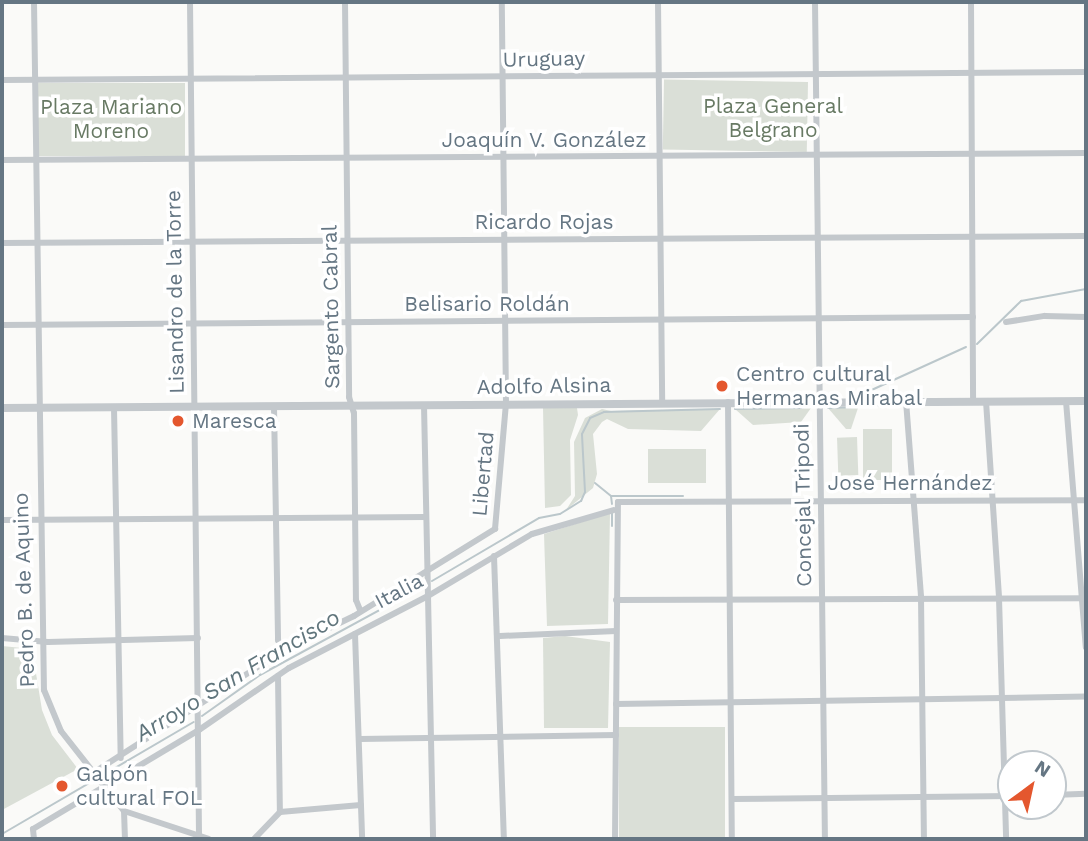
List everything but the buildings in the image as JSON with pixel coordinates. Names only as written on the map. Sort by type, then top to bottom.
[{"type":"street","name":"Pedro B. de Aquino","points":[[34,2],[38,519],[43,678],[52,717],[124,811]]},
{"type":"street","name":"Lisandro de la Torre","points":[[190,2],[199,835]]},
{"type":"street","name":"Sargento Cabral","points":[[345,2],[347,241],[356,600],[360,610]]},
{"type":"street","name":"Libertad","points":[[495,529],[506,404],[502,2]]},
{"type":"street","points":[[658,2],[662,402]]},
{"type":"street","name":"Concejal Tripodi","points":[[815,2],[816,317],[822,501],[825,839]]},
{"type":"street","points":[[971,2],[973,401]]},
{"type":"street","name":"Uruguay","points":[[2,80],[1086,72]]},
{"type":"street","name":"Joaquín V. González","points":[[2,160],[1086,153]]},
{"type":"street","name":"Ricardo Rojas","points":[[2,243],[1086,236]]},
{"type":"street","points":[[1006,322],[1045,316],[1086,317]]},
{"type":"street","name":"Belisario Roldán","points":[[2,325],[973,317]]},
{"type":"street","points":[[906,401],[921,598],[924,839]]},
{"type":"street","points":[[986,401],[999,598],[1005,750]]},
{"type":"street","points":[[1066,401],[1086,647]]},
{"type":"street","name":"Adolfo Alsina","points":[[2,408],[1086,401]]},
{"type":"street","points":[[728,402],[732,839]]},
{"type":"street","points":[[424,405],[433,839]]},
{"type":"street","points":[[274,407],[278,640],[282,651]]},
{"type":"street","points":[[114,408],[121,758]]},
{"type":"street","name":"José Hernández","points":[[614,510],[622,501],[1086,500]]},
{"type":"street","points":[[614,510],[615,839]]},
{"type":"street","name":"Italia","points":[[34,839],[33,829],[278,676],[532,534],[614,510]]},
{"type":"street","points":[[2,520],[426,517]]},
{"type":"street","name":"Italia","points":[[95,775],[199,711],[282,651],[360,610],[495,529]]},
{"type":"street","points":[[494,556],[500,636],[504,839]]},
{"type":"street","points":[[616,600],[1084,598]]},
{"type":"street","points":[[500,636],[616,631]]},
{"type":"street","points":[[355,634],[362,839]]},
{"type":"street","points":[[2,638],[198,638]]},
{"type":"street","points":[[278,676],[280,812]]},
{"type":"street","points":[[616,704],[1086,697]]},
{"type":"street","points":[[359,739],[616,735]]},
{"type":"street","points":[[1067,795],[1086,794]]},
{"type":"street","points":[[732,799],[997,797]]},
{"type":"street","points":[[254,839],[280,812],[361,805]]},
{"type":"street","points":[[125,839],[124,811],[209,839]]},
{"type":"street","points":[[1006,839],[1007,820]]},
{"type":"green space","name":"Plaza General Belgrano","points":[[664,79],[808,82],[807,152],[663,149]]},
{"type":"green space","name":"Plaza Mariano Moreno","points":[[37,83],[185,83],[185,156],[37,156]]},
{"type":"green space","points":[[543,408],[577,408],[578,415],[570,440],[571,495],[560,506],[545,508]]},
{"type":"green space","points":[[811,408],[801,422],[753,425],[735,409]]},
{"type":"green space","points":[[828,408],[858,408],[851,429],[846,429]]},
{"type":"green space","points":[[602,409],[720,409],[701,431],[628,429],[607,419],[602,422],[593,434],[597,474],[593,488],[566,510],[575,496],[574,442],[585,418]]},
{"type":"green space","points":[[863,429],[892,429],[892,480],[863,480]]},
{"type":"green space","points":[[857,437],[858,475],[838,476],[837,438]]},
{"type":"green space","points":[[648,449],[706,449],[706,483],[648,483]]},
{"type":"green space","points":[[610,513],[608,624],[547,626],[544,534]]},
{"type":"green space","points":[[565,636],[610,642],[608,728],[544,728],[543,638]]},
{"type":"green space","points":[[2,646],[32,649],[42,710],[52,735],[78,769],[2,810]]},
{"type":"green space","points":[[619,727],[725,727],[725,839],[619,839]]},
{"type":"waterway","name":"Arroyo San Francisco","points":[[977,344],[1021,301],[1086,289]]},
{"type":"waterway","name":"Arroyo San Francisco","points":[[865,393],[966,347]]},
{"type":"waterway","name":"Arroyo San Francisco","points":[[828,408],[858,407]]},
{"type":"waterway","name":"Arroyo San Francisco","points":[[735,409],[803,408]]},
{"type":"waterway","name":"Arroyo San Francisco","points":[[432,581],[539,518],[560,514],[581,501],[585,492],[582,434],[590,418],[604,412],[720,409]]},
{"type":"waterway","points":[[595,483],[611,496],[612,504]]},
{"type":"waterway","points":[[611,496],[683,496]]},
{"type":"waterway","points":[[612,513],[612,526]]},
{"type":"waterway","name":"Arroyo San Francisco","points":[[202,716],[260,675],[420,588]]},
{"type":"waterway","name":"Arroyo San Francisco","points":[[2,834],[194,722]]},
{"type":"place","name":"Centro cultural Hermanas Mirabal","points":[[722,386]]},
{"type":"place","name":"Maresca","points":[[178,421]]},
{"type":"place","name":"Galpón cultural FOL","points":[[62,786]]}]
